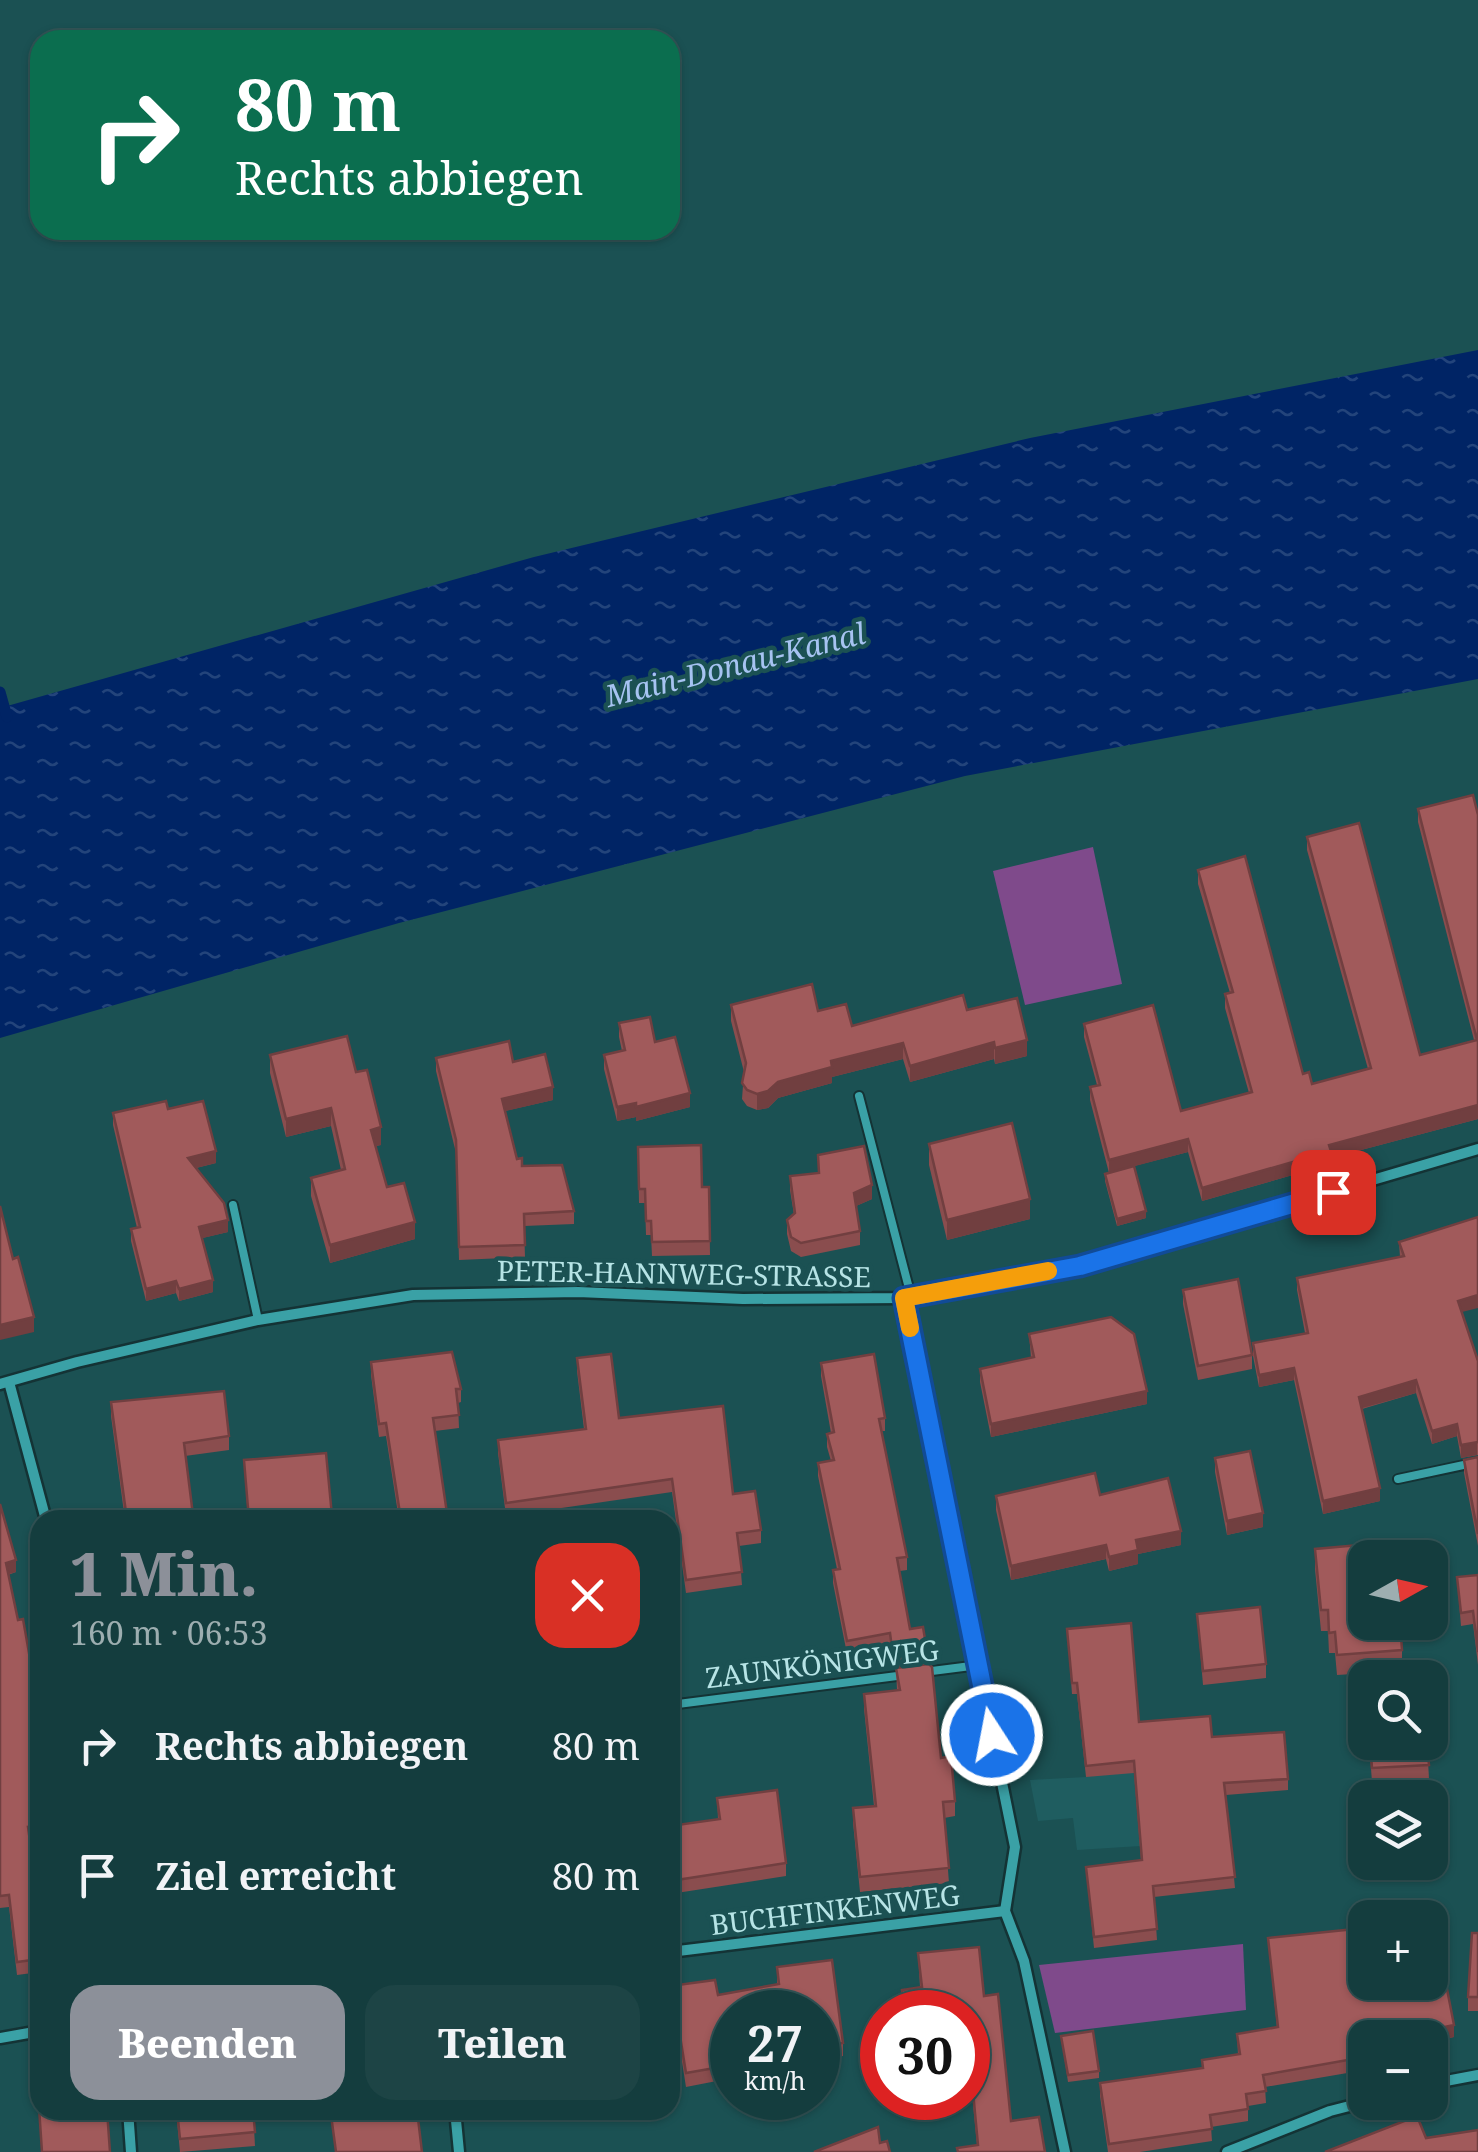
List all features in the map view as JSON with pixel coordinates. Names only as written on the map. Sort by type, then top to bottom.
[{"type":"street","name":"PETER-HANNWEG-STRASSE","points":[[4,1383],[258,1320],[413,1294],[578,1292],[742,1299],[907,1297],[1080,1266],[1478,1149]]},
{"type":"street","name":"ZAUNKÖNIGWEG","points":[[907,1297],[1014,1846],[1005,1911],[1024,1961],[1065,2152]]},
{"type":"street","points":[[4,1383],[43,1510]]},
{"type":"street","name":"BUCHFINKENWEG","points":[[680,1951],[1005,1911]]},
{"type":"street","points":[[0,2038],[30,2033]]},
{"type":"street","points":[[1448,2081],[1478,2075]]},
{"type":"street","points":[[1227,2152],[1348,2106]]},
{"type":"street","points":[[129,2120],[131,2152]]},
{"type":"street","points":[[456,2120],[460,2152]]},
{"type":"lane","points":[[859,1096],[907,1297]]},
{"type":"lane","points":[[232,1205],[258,1320]]},
{"type":"lane","points":[[1398,1480],[1478,1462]]},
{"type":"lane","name":"ZAUNKÖNIGWEG","points":[[680,1704],[979,1665]]},
{"type":"shaded area","points":[[1093,847],[1122,984],[1025,1005],[993,871]]},
{"type":"shaded area","points":[[1130,1743],[1188,1843],[1077,1850],[1073,1818],[1038,1821],[1030,1780],[1086,1777]]},
{"type":"shaded area","points":[[1243,1944],[1246,2010],[1055,2033],[1039,1965]]},
{"type":"water","name":"Main-Donau-Kanal","points":[[1478,350],[1478,679],[965,776],[399,923],[0,1038],[0,708],[534,557],[1030,438]]},
{"type":"building","points":[[1473,795],[1478,815],[1478,1105],[1329,1145],[1331,1151],[1202,1188],[1188,1139],[1109,1160],[1090,1087],[1100,1085],[1084,1024],[1153,1005],[1181,1111],[1252,1092],[1225,994],[1233,992],[1198,870],[1245,856],[1303,1074],[1309,1072],[1312,1084],[1371,1068],[1307,837],[1359,823],[1420,1055],[1477,1040],[1418,809]]},
{"type":"building","points":[[812,984],[818,1011],[846,1004],[852,1026],[963,995],[967,1010],[1017,998],[1027,1040],[995,1048],[994,1042],[910,1066],[903,1043],[831,1061],[832,1067],[778,1082],[768,1091],[757,1094],[747,1090],[742,1083],[746,1063],[731,1005]]},
{"type":"building","points":[[650,1017],[655,1042],[675,1037],[690,1093],[636,1107],[636,1103],[617,1107],[604,1055],[625,1050],[619,1023]]},
{"type":"building","points":[[347,1036],[356,1072],[367,1070],[381,1127],[371,1130],[387,1187],[404,1183],[415,1222],[330,1245],[311,1178],[345,1169],[331,1108],[286,1119],[270,1055]]},
{"type":"building","points":[[509,1041],[513,1062],[545,1054],[553,1087],[502,1099],[517,1159],[522,1158],[522,1166],[562,1165],[574,1211],[524,1214],[525,1245],[459,1247],[456,1140],[436,1058]]},
{"type":"building","points":[[166,1101],[168,1109],[203,1101],[216,1151],[188,1158],[224,1203],[228,1220],[199,1227],[213,1280],[179,1289],[176,1281],[146,1289],[131,1229],[140,1227],[113,1113]]},
{"type":"building","points":[[1012,1123],[1030,1199],[947,1220],[929,1144]]},
{"type":"building","points":[[701,1145],[702,1187],[709,1187],[710,1241],[652,1242],[651,1221],[646,1221],[645,1189],[639,1189],[638,1147]]},
{"type":"building","points":[[864,1146],[872,1185],[854,1193],[860,1231],[801,1243],[791,1237],[787,1220],[795,1213],[790,1176],[819,1173],[818,1155]]},
{"type":"building","points":[[1134,1166],[1146,1211],[1117,1219],[1105,1174]]},
{"type":"building","points":[[0,1206],[13,1259],[18,1257],[34,1317],[0,1325]]},
{"type":"building","points":[[1478,1217],[1478,1295],[1458,1301],[1478,1361],[1478,1442],[1461,1445],[1457,1424],[1432,1431],[1416,1380],[1359,1397],[1380,1488],[1323,1501],[1294,1368],[1259,1375],[1253,1343],[1308,1333],[1297,1278],[1404,1256],[1399,1242]]},
{"type":"building","points":[[1238,1279],[1252,1355],[1198,1366],[1183,1290]]},
{"type":"building","points":[[1111,1317],[1134,1334],[1147,1391],[991,1424],[980,1369],[1034,1357],[1029,1334]]},
{"type":"building","points":[[452,1352],[461,1389],[456,1389],[459,1415],[433,1418],[447,1510],[399,1510],[386,1423],[379,1424],[371,1362]]},
{"type":"building","points":[[611,1354],[619,1418],[723,1406],[733,1494],[755,1491],[761,1530],[737,1533],[742,1572],[686,1580],[680,1510],[676,1510],[672,1479],[506,1503],[498,1440],[586,1429],[577,1358]]},
{"type":"building","points":[[874,1354],[885,1418],[879,1419],[907,1557],[897,1558],[910,1629],[923,1627],[927,1651],[893,1656],[890,1633],[847,1641],[833,1570],[840,1569],[818,1463],[834,1460],[827,1434],[834,1432],[821,1363]]},
{"type":"building","points":[[224,1391],[229,1436],[184,1443],[192,1510],[126,1510],[111,1402]]},
{"type":"building","points":[[1250,1451],[1263,1513],[1227,1521],[1215,1458]]},
{"type":"building","points":[[326,1453],[331,1510],[248,1510],[244,1460]]},
{"type":"building","points":[[1478,1457],[1478,1534],[1464,1460]]},
{"type":"building","points":[[1095,1473],[1100,1495],[1168,1478],[1181,1531],[1136,1540],[1138,1550],[1109,1557],[1106,1545],[1011,1566],[996,1496]]},
{"type":"building","points":[[0,1504],[16,1560],[6,1563],[30,1659],[30,1960],[17,1962],[9,1895],[0,1896]]},
{"type":"building","points":[[1348,1546],[1348,1640],[1401,1640],[1402,1650],[1337,1655],[1335,1632],[1329,1633],[1328,1610],[1321,1610],[1315,1549]]},
{"type":"building","points":[[1478,1575],[1478,1652],[1473,1611],[1461,1613],[1457,1577]]},
{"type":"building","points":[[1260,1607],[1266,1664],[1203,1671],[1197,1614]]},
{"type":"building","points":[[1131,1623],[1139,1722],[1210,1716],[1212,1737],[1284,1732],[1288,1779],[1224,1783],[1235,1877],[1153,1886],[1157,1929],[1094,1937],[1086,1867],[1142,1860],[1134,1761],[1086,1766],[1067,1629]]},
{"type":"building","points":[[929,1664],[941,1758],[951,1756],[955,1801],[943,1802],[949,1868],[860,1877],[853,1808],[876,1806],[864,1694],[900,1690],[896,1668]]},
{"type":"building","points":[[1371,1760],[1429,1760],[1429,1765],[1372,1768]]},
{"type":"building","points":[[777,1790],[786,1863],[680,1879],[680,1825],[720,1819],[717,1798]]},
{"type":"building","points":[[1348,1930],[1348,2000],[1448,2000],[1448,1994],[1454,2025],[1448,2026],[1448,2020],[1348,2020],[1348,2060],[1263,2075],[1266,2091],[1246,2094],[1248,2109],[1210,2115],[1212,2129],[1109,2144],[1100,2083],[1203,2068],[1202,2060],[1240,2054],[1237,2034],[1278,2027],[1268,1938]]},
{"type":"building","points":[[1472,1933],[1478,1933],[1478,1997],[1468,1997]]},
{"type":"building","points":[[979,1947],[983,1990],[902,1990],[922,1987],[918,1953]]},
{"type":"building","points":[[832,1960],[836,1990],[746,1990],[779,1984],[777,1967]]},
{"type":"building","points":[[715,1980],[717,1990],[710,1990],[710,2069],[686,2073],[680,2036],[680,1985]]},
{"type":"building","points":[[998,1994],[1011,2121],[1039,2117],[1045,2152],[958,2152],[957,2148],[978,2145],[976,2120],[990,2120],[990,1995]]},
{"type":"building","points":[[1093,2031],[1099,2071],[1068,2075],[1061,2036]]},
{"type":"building","points":[[40,2120],[108,2120],[110,2152],[42,2152]]},
{"type":"building","points":[[178,2120],[254,2120],[255,2132],[180,2139]]},
{"type":"building","points":[[332,2120],[418,2120],[422,2152],[336,2152]]},
{"type":"building","points":[[1407,2120],[1419,2120],[1426,2138],[1478,2130],[1478,2152],[1325,2152]]},
{"type":"building","points":[[878,2127],[880,2143],[887,2141],[890,2152],[814,2152]]},
{"type":"waterway","points":[[0,692],[7,717]]},
{"type":"slow traffic","points":[[910,1328],[904,1298],[1048,1271]]},
{"type":"route","points":[[992,1735],[904,1298],[1080,1266],[1333,1192]]}]
